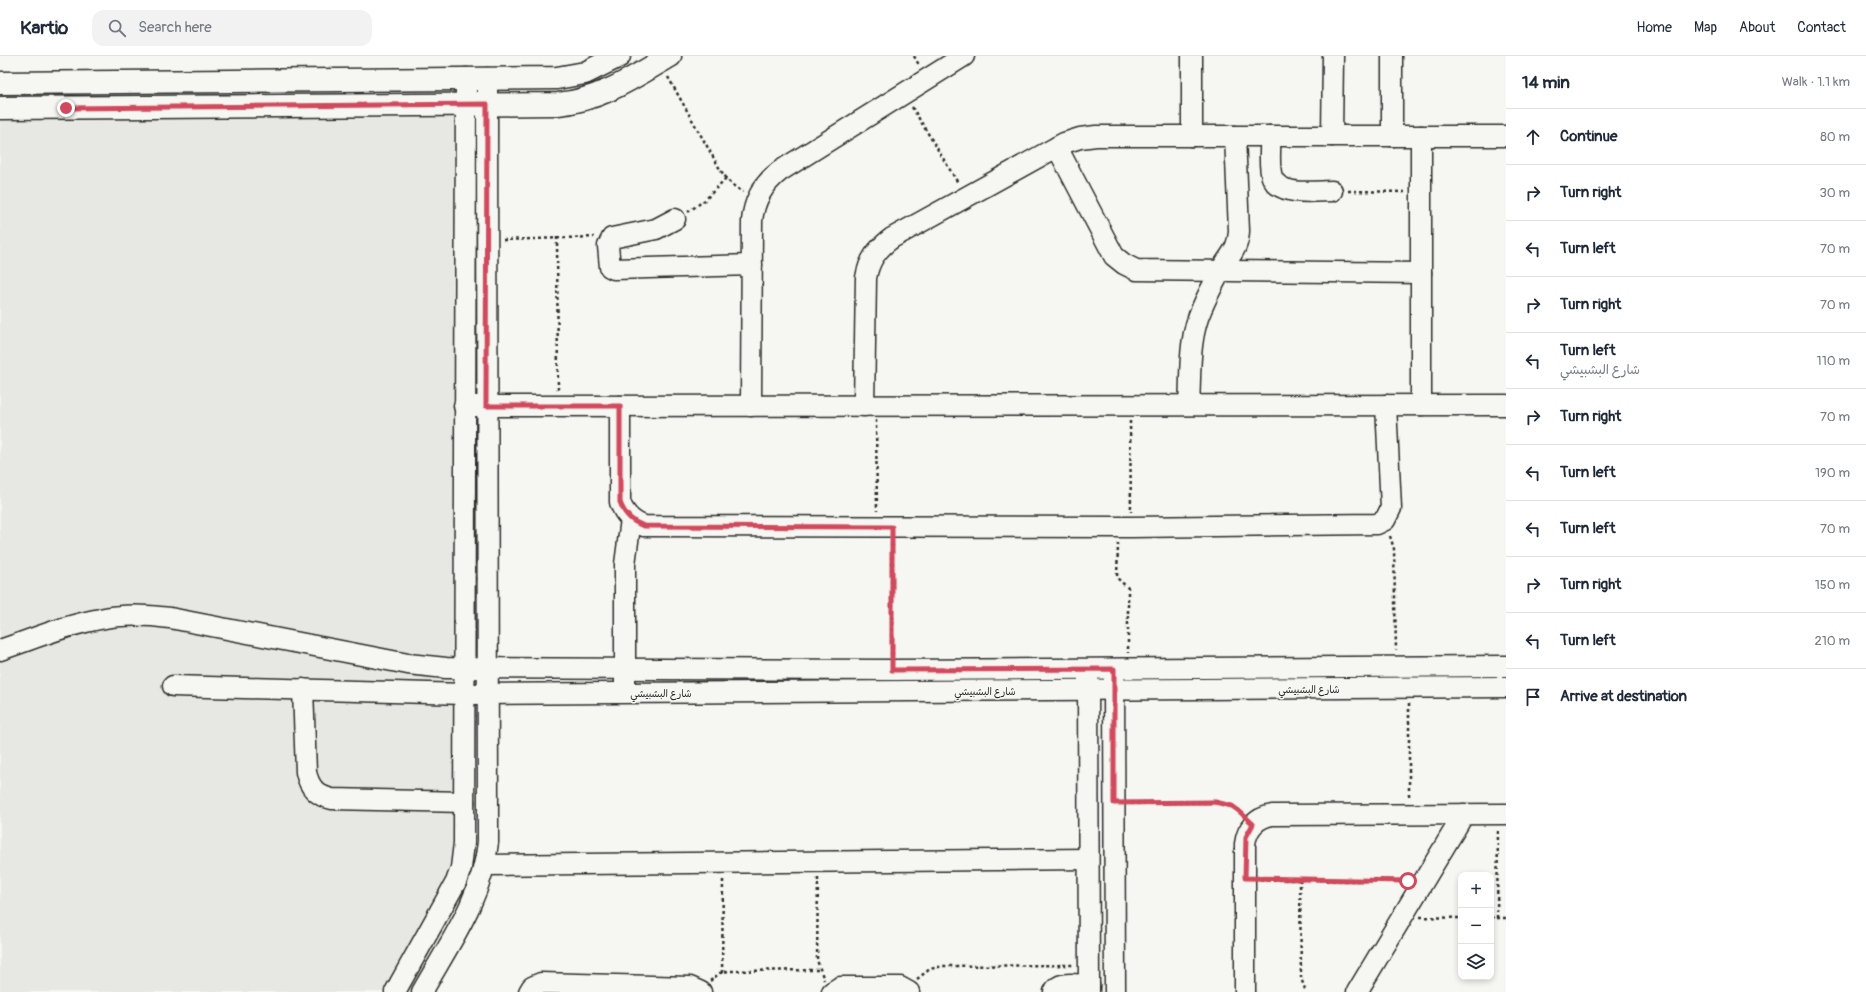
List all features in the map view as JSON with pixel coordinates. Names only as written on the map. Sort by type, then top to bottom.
[{"type":"main road","points":[[0,83],[571,76],[596,68],[618,56]]},
{"type":"main road","points":[[0,108],[558,104],[583,101],[612,90],[665,59]]},
{"type":"street","points":[[751,406],[752,221],[757,198],[766,183],[780,171],[964,56]]},
{"type":"street","points":[[1192,56],[1192,136]]},
{"type":"street","points":[[1332,136],[1333,56]]},
{"type":"street","points":[[1392,56],[1392,136]]},
{"type":"street","points":[[395,992],[456,882],[463,856],[464,406],[476,78]]},
{"type":"street","points":[[422,992],[477,893],[485,865],[488,842],[486,406],[487,240],[476,104]]},
{"type":"street","points":[[870,406],[866,278],[872,259],[877,251],[892,238],[1057,146],[1088,136],[1506,136]]},
{"type":"street","points":[[1189,405],[1192,338],[1202,308],[1221,271],[1238,244],[1239,231],[1235,136]]},
{"type":"street","points":[[1270,136],[1271,174],[1278,186],[1289,191],[1332,191]]},
{"type":"street","points":[[1421,136],[1421,405]]},
{"type":"street","points":[[1057,146],[1114,256],[1136,270],[1422,273]]},
{"type":"street","points":[[675,219],[656,229],[615,236],[610,240],[608,246],[610,266],[614,269],[752,264]]},
{"type":"street","points":[[464,406],[1506,405]]},
{"type":"street","points":[[620,406],[620,502],[624,511],[631,519],[644,526],[885,527],[1124,527],[1377,524],[1388,516],[1391,508],[1386,406]]},
{"type":"street","points":[[625,693],[625,564],[631,519]]},
{"type":"street","points":[[0,650],[89,621],[118,616],[153,616],[182,620],[433,668],[892,670],[1506,666]]},
{"type":"street","points":[[1054,992],[1058,986],[1062,984],[1089,988],[1088,669]]},
{"type":"street","points":[[1115,992],[1114,690],[1121,669]]},
{"type":"street","name":"شارع البشبيشي","points":[[173,686],[464,694],[1506,688]]},
{"type":"street","points":[[303,689],[306,772],[309,784],[318,794],[332,799],[464,802]]},
{"type":"street","points":[[1357,992],[1464,814]]},
{"type":"street","points":[[1246,992],[1246,837],[1253,824],[1265,816],[1272,815],[1502,814]]},
{"type":"street","points":[[485,865],[1088,859]]},
{"type":"street","points":[[529,992],[532,987],[541,983],[704,988]]},
{"type":"street","points":[[829,988],[900,987],[909,991]]},
{"type":"path","points":[[665,59],[726,178],[739,190],[757,198]]},
{"type":"path","points":[[904,93],[967,197]]},
{"type":"path","points":[[675,219],[705,200],[726,178]]},
{"type":"path","points":[[1332,191],[1421,192]]},
{"type":"path","points":[[557,237],[558,406]]},
{"type":"path","points":[[487,240],[557,237],[596,237],[610,240]]},
{"type":"path","points":[[870,406],[885,527],[892,670]]},
{"type":"path","points":[[1121,669],[1128,588],[1118,578],[1124,527],[1130,406]]},
{"type":"path","points":[[1377,524],[1389,535],[1394,549],[1396,667]]},
{"type":"path","points":[[1409,688],[1409,814]]},
{"type":"path","points":[[1114,803],[1215,802],[1236,808],[1253,824]]},
{"type":"path","points":[[1502,814],[1497,918],[1506,918]]},
{"type":"path","points":[[818,862],[817,960],[829,988]]},
{"type":"path","points":[[722,972],[723,863]]},
{"type":"path","points":[[1245,878],[1423,882]]},
{"type":"path","points":[[1300,879],[1301,978],[1306,992]]},
{"type":"path","points":[[1402,917],[1458,918]]},
{"type":"path","points":[[909,991],[917,978],[924,973],[943,966],[1088,965]]},
{"type":"path","points":[[704,988],[722,972],[728,971],[820,970]]},
{"type":"shaded area","points":[[477,94],[476,685],[473,833],[470,871],[460,905],[453,920],[412,992],[0,992],[0,96]]},
{"type":"route","points":[[66,108],[487,104],[486,406],[620,406],[620,502],[624,511],[631,519],[644,526],[892,527],[892,670],[1114,669],[1114,803],[1215,802],[1232,806],[1247,817],[1253,824],[1246,837],[1245,878],[1408,881]]}]
